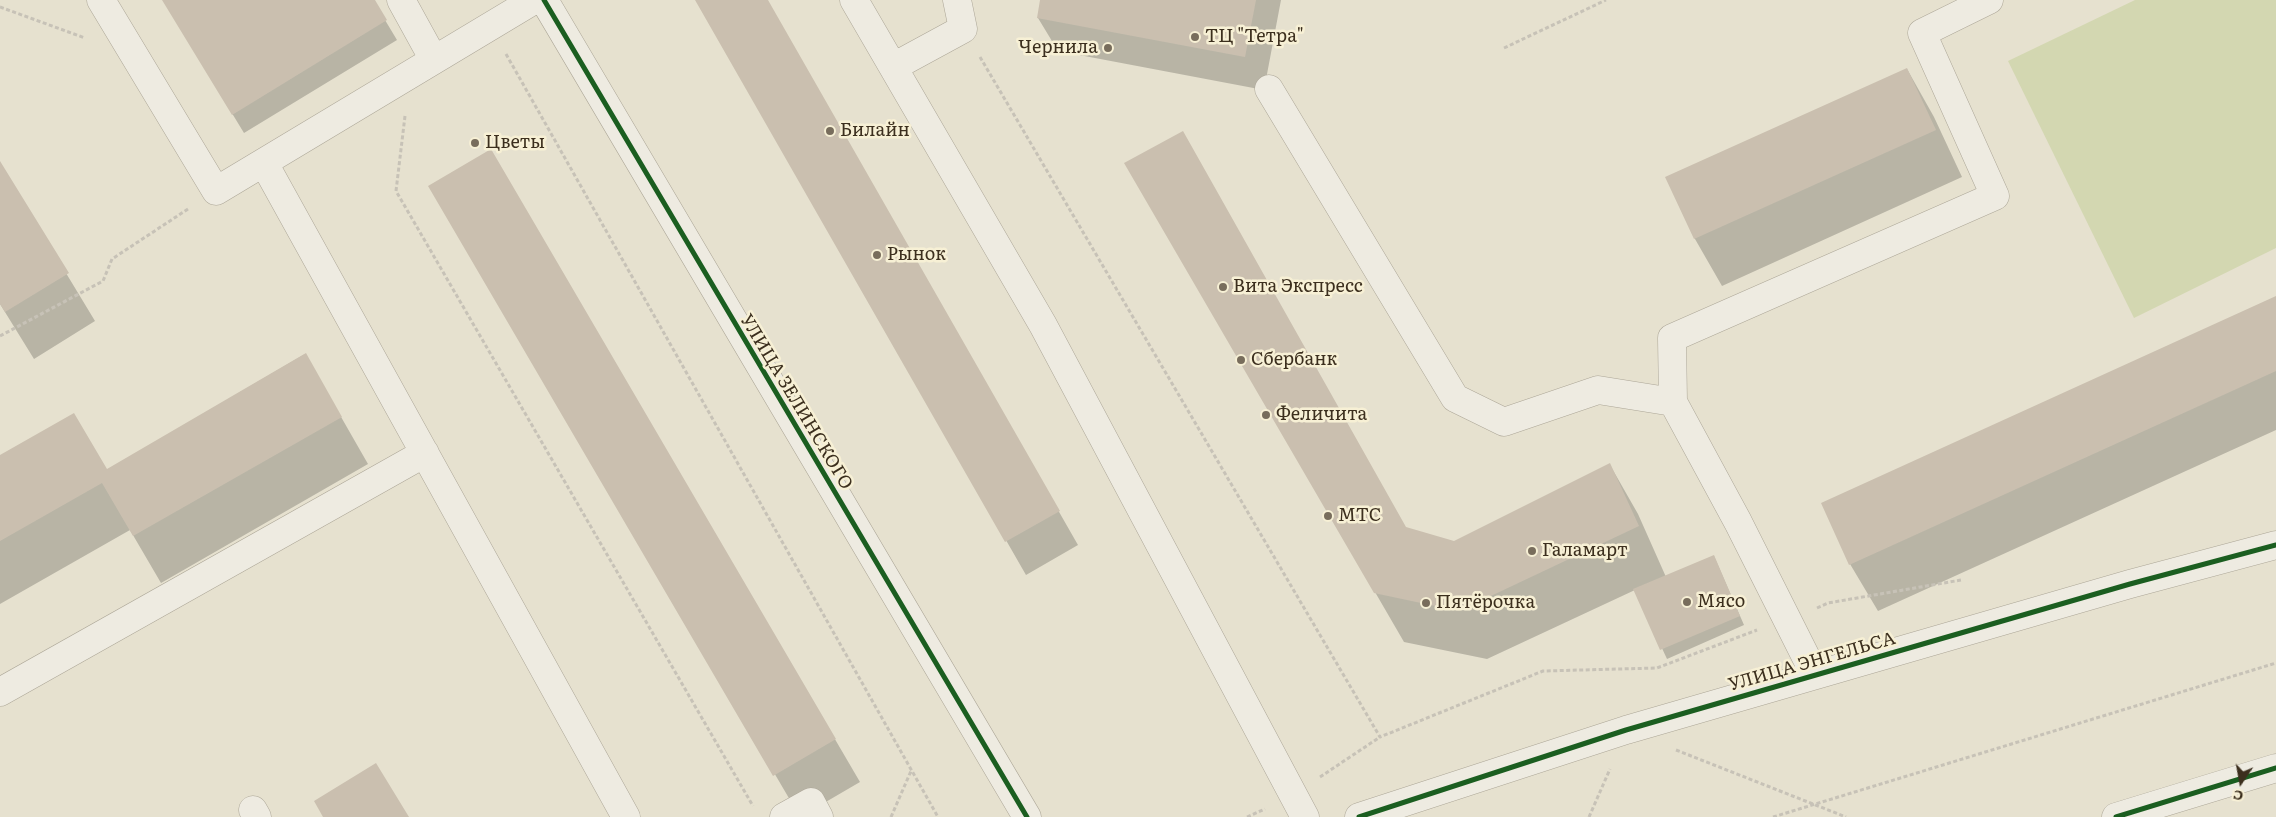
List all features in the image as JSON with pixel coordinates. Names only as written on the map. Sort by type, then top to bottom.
[{"type":"street","points":[[101,0],[216,191],[534,0]]},
{"type":"street","points":[[401,0],[434,60]]},
{"type":"street","name":"УЛИЦА ЗЕЛИНСКОГО","points":[[544,0],[1027,817]]},
{"type":"street","points":[[854,0],[1043,325],[1305,817]]},
{"type":"street","points":[[892,67],[963,29],[957,0]]},
{"type":"street","points":[[1815,675],[1673,402],[1672,338],[1995,196],[1922,32],[1989,0]]},
{"type":"street","points":[[1270,89],[1455,398],[1504,422],[1598,390],[1673,402]]},
{"type":"street","points":[[264,162],[626,817]]},
{"type":"street","points":[[0,692],[424,453]]},
{"type":"street","name":"УЛИЦА ЭНГЕЛЬСА","points":[[1359,817],[1626,730],[2130,584],[2276,545]]},
{"type":"street","points":[[2116,817],[2276,768]]},
{"type":"street","points":[[784,817],[810,802],[819,817]]},
{"type":"path","points":[[1504,48],[1606,0]]},
{"type":"path","points":[[0,7],[135,56]]},
{"type":"path","points":[[490,27],[938,817]]},
{"type":"path","points":[[963,29],[1380,737],[1543,671],[1657,668],[1828,603],[1960,580]]},
{"type":"path","points":[[411,74],[396,191],[754,808]]},
{"type":"path","points":[[0,336],[102,280],[112,259],[216,191]]},
{"type":"path","points":[[1773,817],[2276,663]]},
{"type":"path","points":[[1590,817],[1626,730],[1846,817]]},
{"type":"path","points":[[891,817],[912,771]]},
{"type":"green space","points":[[2135,0],[2276,0],[2276,248],[2134,318],[2008,61]]},
{"type":"building","points":[[162,0],[375,0],[387,20],[232,115]]},
{"type":"building","name":"Рынок","points":[[695,0],[768,0],[1060,511],[1005,542]]},
{"type":"building","name":"ТЦ \"Тетра\"","points":[[1040,0],[1256,0],[1245,57],[1037,18]]},
{"type":"building","points":[[1907,68],[1936,130],[1694,239],[1665,177]]},
{"type":"building","points":[[1183,131],[1406,527],[1454,541],[1610,463],[1639,526],[1459,611],[1374,593],[1124,163]]},
{"type":"building","points":[[491,149],[836,739],[773,776],[428,186]]},
{"type":"building","points":[[0,161],[69,273],[5,312],[0,304]]},
{"type":"building","points":[[2276,296],[2276,371],[1849,565],[1821,503]]},
{"type":"building","points":[[306,353],[342,417],[133,536],[102,483],[0,541],[0,455],[74,413],[107,469]]},
{"type":"building","name":"Мясо","points":[[1714,555],[1740,616],[1660,650],[1633,589]]},
{"type":"building","points":[[376,763],[409,817],[323,817],[314,801]]},
{"type":"cycle path","points":[[544,0],[1027,817]]},
{"type":"cycle path","points":[[1359,817],[1626,730],[2130,584],[2276,545]]},
{"type":"cycle path","points":[[2116,817],[2276,768]]},
{"type":"place","name":"ТЦ \"Тетра\"","points":[[1195,37]]},
{"type":"place","name":"Чернила","points":[[1108,48]]},
{"type":"place","name":"Билайн","points":[[830,131]]},
{"type":"place","name":"Цветы","points":[[475,143]]},
{"type":"place","name":"Рынок","points":[[877,255]]},
{"type":"place","name":"Вита Экспресс","points":[[1223,287]]},
{"type":"place","name":"Сбербанк","points":[[1241,360]]},
{"type":"place","name":"Феличита","points":[[1266,415]]},
{"type":"place","name":"МТС","points":[[1328,516]]},
{"type":"place","name":"Галамарт","points":[[1532,551]]},
{"type":"place","name":"Мясо","points":[[1687,602]]},
{"type":"place","name":"Пятёрочка","points":[[1426,603]]}]
